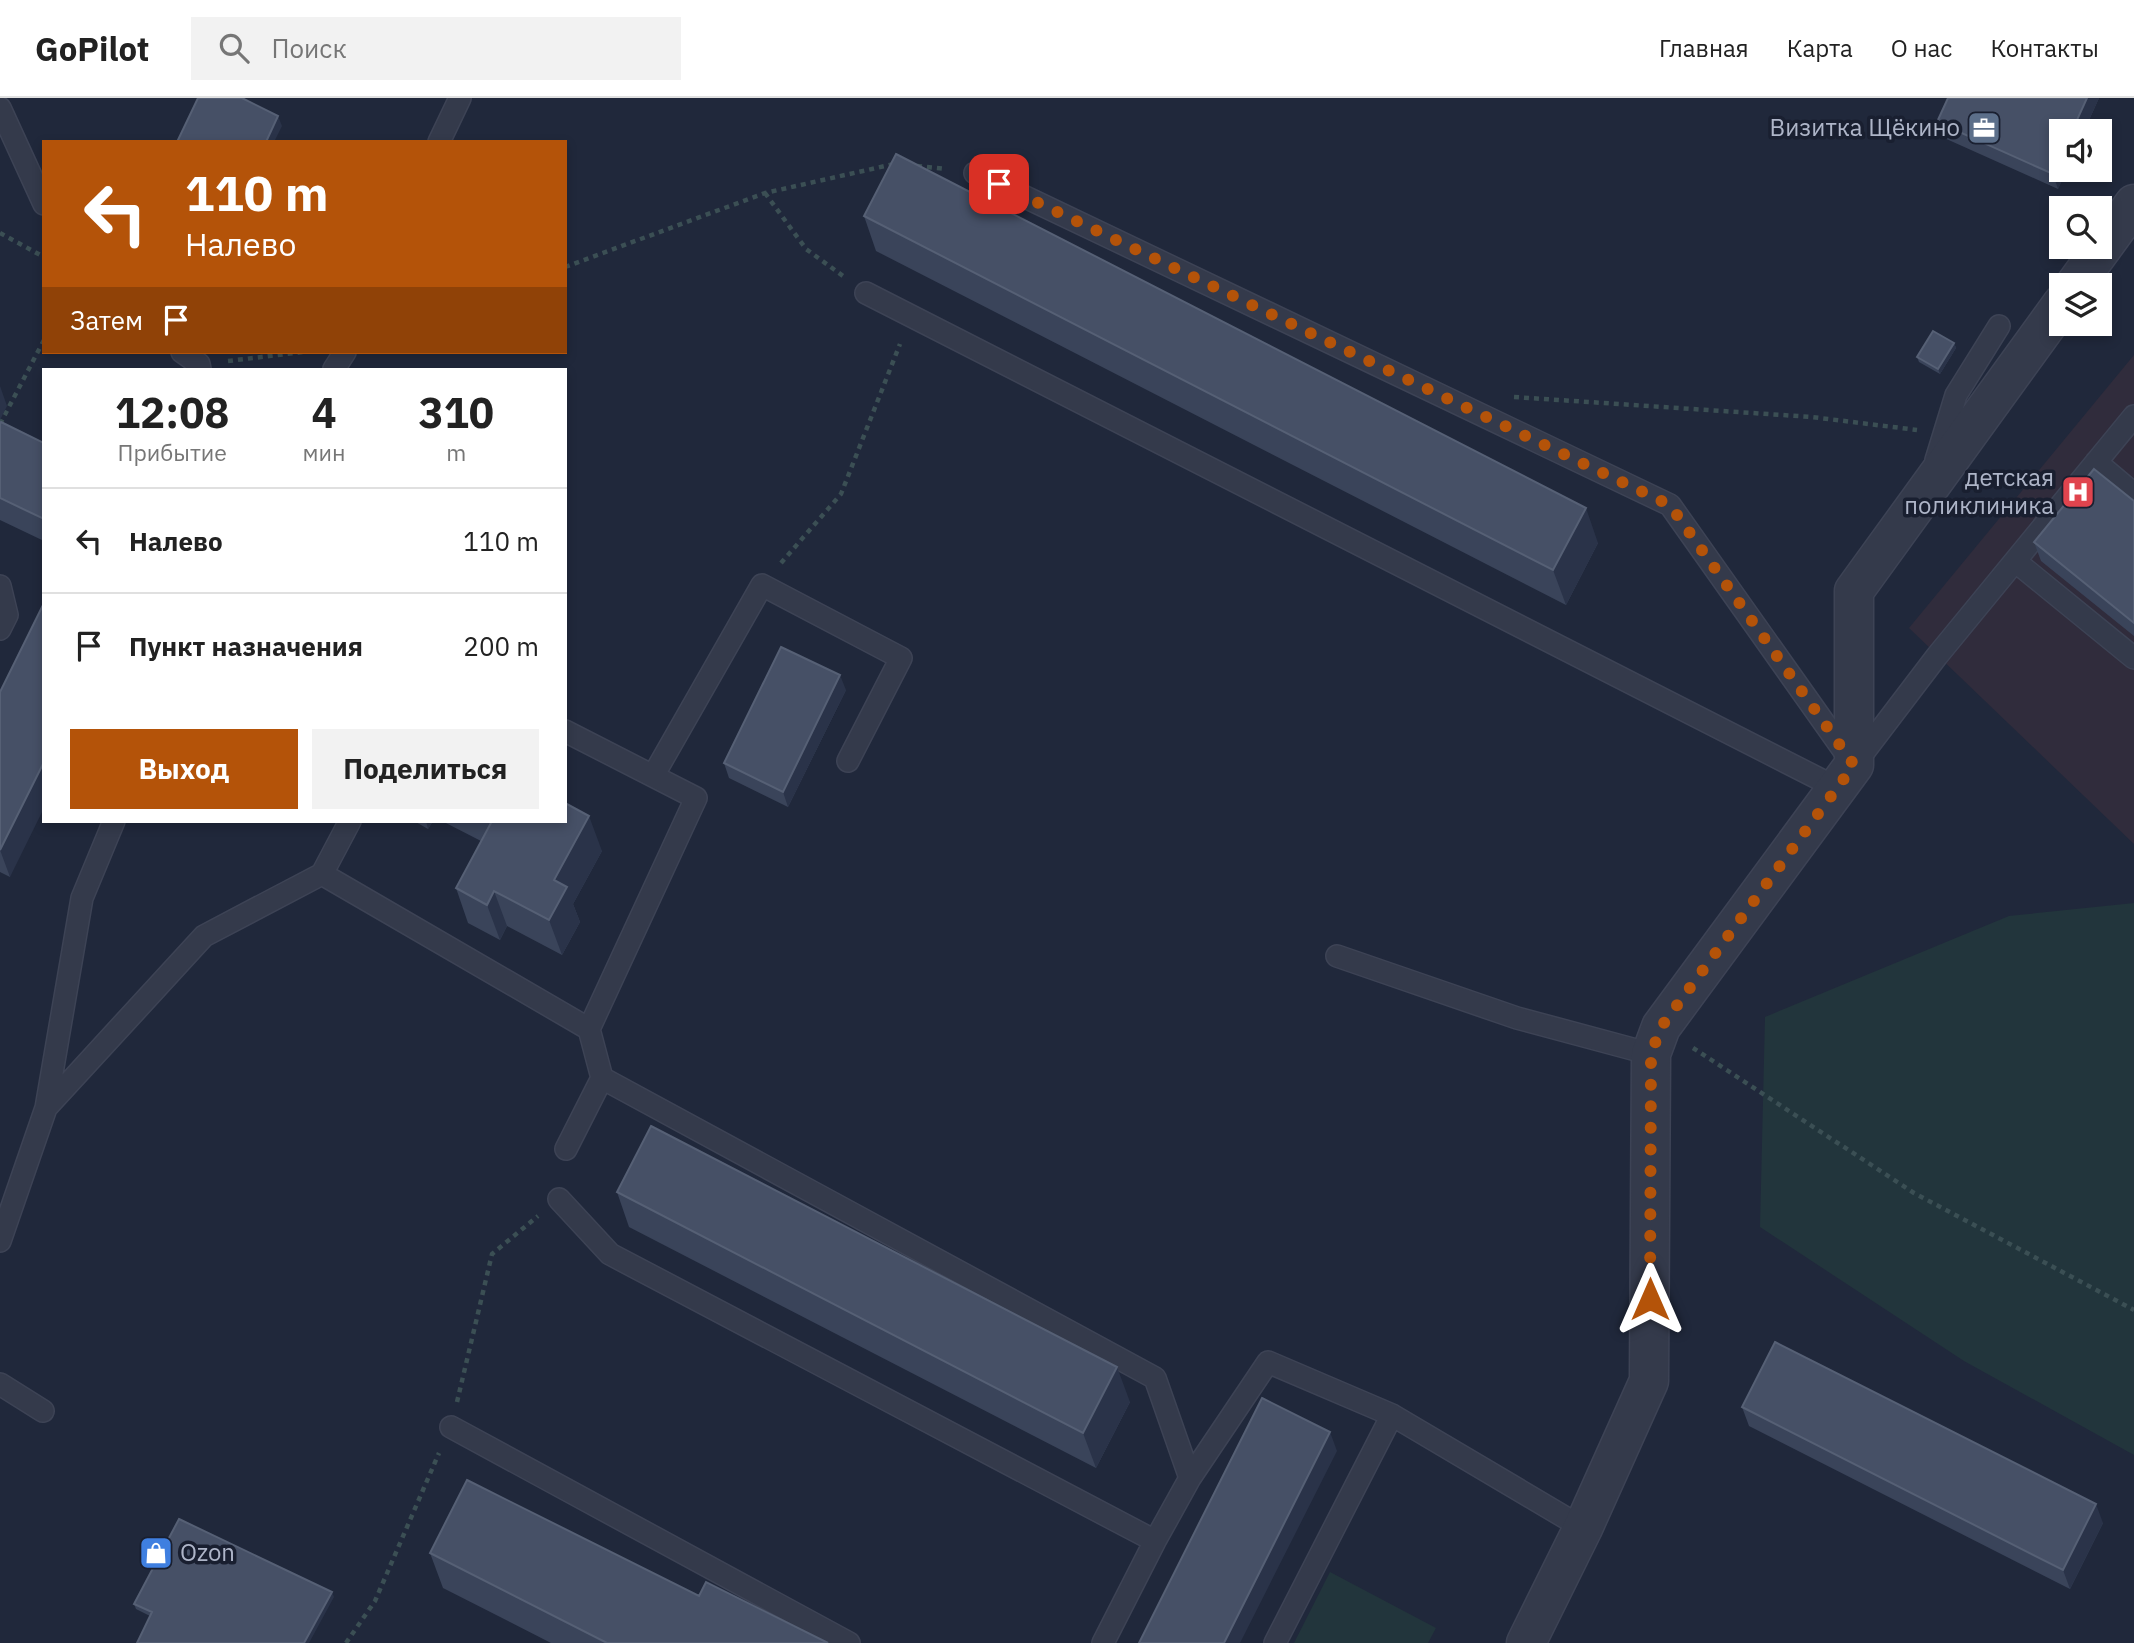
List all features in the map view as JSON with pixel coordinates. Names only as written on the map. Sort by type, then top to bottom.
[{"type":"street","points":[[2084,273],[2134,204]]},
{"type":"street","points":[[1526,1643],[1583,1528],[1649,1381],[1656,1041],[1846,776],[1854,591],[2049,322]]},
{"type":"lane","points":[[440,140],[460,98]]},
{"type":"lane","points":[[0,108],[42,200]]},
{"type":"lane","points":[[975,173],[1670,505],[1846,776]]},
{"type":"lane","points":[[866,293],[1846,776]]},
{"type":"lane","points":[[1926,492],[1956,395],[1999,326]]},
{"type":"lane","points":[[1846,776],[1937,656],[2134,416]]},
{"type":"lane","points":[[2096,462],[2134,494]]},
{"type":"lane","points":[[2015,561],[2134,658]]},
{"type":"lane","points":[[653,776],[762,585],[901,658],[848,761]]},
{"type":"lane","points":[[0,586],[7,615],[0,629]]},
{"type":"lane","points":[[566,1149],[602,1079],[589,1029],[696,797],[567,732]]},
{"type":"lane","points":[[0,1241],[46,1108],[82,898],[113,823]]},
{"type":"lane","points":[[46,1108],[204,936],[321,874],[349,823]]},
{"type":"lane","points":[[321,874],[589,1029]]},
{"type":"lane","points":[[1337,956],[1517,1018],[1656,1041]]},
{"type":"lane","points":[[602,1079],[1155,1378],[1191,1478]]},
{"type":"lane","points":[[559,1199],[610,1254],[1155,1541]]},
{"type":"lane","points":[[1103,1643],[1155,1541],[1191,1478],[1268,1362],[1392,1415],[1583,1528]]},
{"type":"lane","points":[[0,1384],[43,1411]]},
{"type":"lane","points":[[1275,1643],[1392,1415]]},
{"type":"lane","points":[[451,1427],[849,1643]]},
{"type":"path","points":[[567,266],[765,193],[896,163]]},
{"type":"path","points":[[909,165],[975,173]]},
{"type":"path","points":[[765,193],[806,249],[866,293]]},
{"type":"path","points":[[0,233],[42,256]]},
{"type":"path","points":[[762,585],[841,494],[911,316]]},
{"type":"path","points":[[0,424],[42,344]]},
{"type":"path","points":[[194,362],[281,354]]},
{"type":"path","points":[[1513,397],[1812,416],[1944,433]]},
{"type":"path","points":[[1656,1041],[1914,1193],[2134,1310]]},
{"type":"path","points":[[346,1643],[375,1601],[451,1427],[492,1254],[559,1199]]},
{"type":"shaded area","name":"детская поликлиника","points":[[2134,355],[2134,844],[1909,628]]},
{"type":"shaded area","points":[[2134,903],[2134,1455],[1964,1361],[1760,1227],[1765,1017],[2009,916]]},
{"type":"shaded area","points":[[1330,1572],[1436,1628],[1428,1643],[1294,1643]]},
{"type":"building","points":[[198,98],[242,98],[278,116],[267,140],[178,140]]},
{"type":"building","points":[[1948,98],[2087,98],[2077,119],[2049,119],[2049,172],[1937,122]]},
{"type":"building","points":[[896,154],[1586,508],[1553,570],[864,216]]},
{"type":"building","points":[[1933,331],[1954,343],[1938,369],[1917,357]]},
{"type":"building","points":[[1,422],[42,442],[42,518],[0,498]]},
{"type":"building","points":[[2094,469],[2134,501],[2134,623],[2034,542]]},
{"type":"building","points":[[42,607],[42,766],[0,850],[0,692]]},
{"type":"building","points":[[781,647],[840,675],[783,792],[724,763]]},
{"type":"building","points":[[567,804],[589,816],[554,880],[567,887],[549,920],[494,891],[487,905],[456,888],[491,823],[567,823]]},
{"type":"building","points":[[651,1126],[1117,1367],[1083,1433],[617,1192]]},
{"type":"building","points":[[1775,1342],[2096,1504],[2063,1570],[1742,1407]]},
{"type":"building","points":[[1262,1398],[1330,1432],[1224,1643],[1139,1643]]},
{"type":"building","points":[[467,1480],[699,1596],[706,1582],[828,1643],[607,1643],[430,1553]]},
{"type":"building","points":[[179,1519],[332,1592],[304,1643],[137,1643],[152,1612],[134,1604]]},
{"type":"place","name":"Визитка Щёкино","points":[[1984,128]]},
{"type":"place","name":"детская поликлиника","points":[[2078,492]]},
{"type":"place","name":"Ozon","points":[[156,1553]]},
{"type":"route","points":[[999,184],[1670,505],[1854,765],[1661,1027],[1651,1054],[1650,1299]]}]
